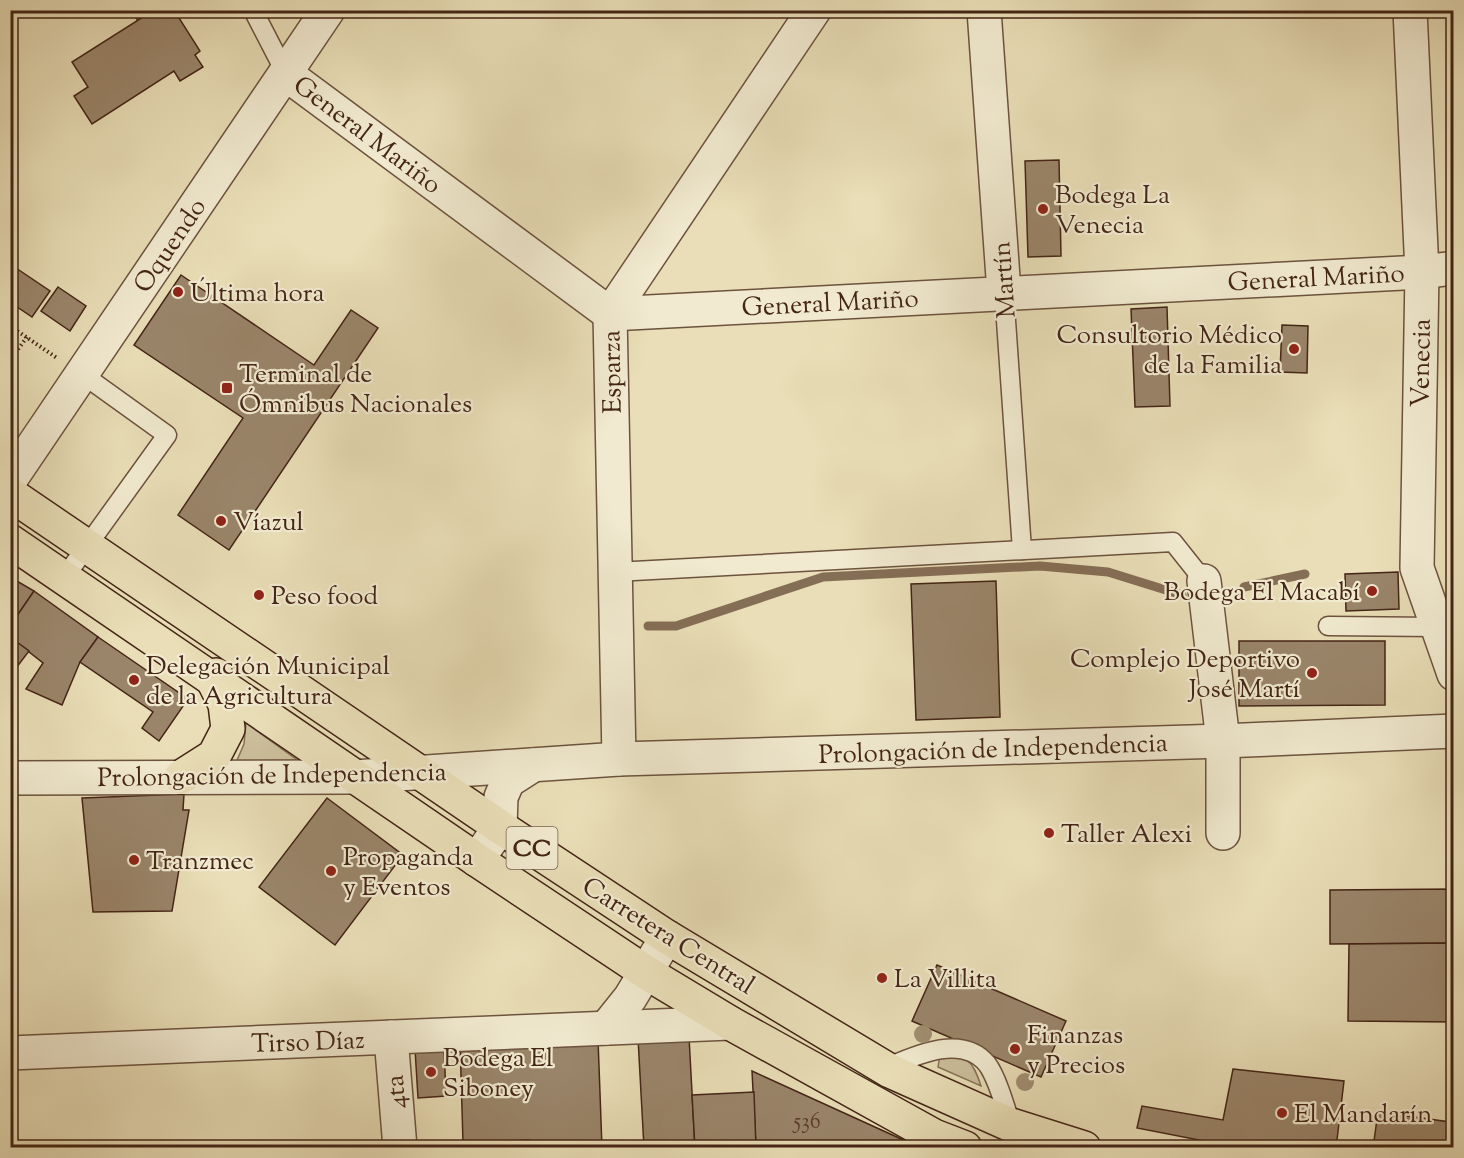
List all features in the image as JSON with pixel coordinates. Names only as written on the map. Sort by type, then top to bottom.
[{"type":"main road","name":"Carretera Central","points":[[10,494],[500,827],[667,937],[886,1068],[1011,1125],[1084,1148]]},
{"type":"main road","name":"Carretera Central","points":[[10,542],[354,777],[647,973],[730,1023],[934,1136],[965,1148]]},
{"type":"main road","points":[[182,777],[214,756],[228,729],[225,704],[213,680],[232,645]]},
{"type":"main road","points":[[934,1136],[952,1100]]},
{"type":"street","name":"Oquendo","points":[[10,480],[328,10]]},
{"type":"street","name":"Esparza","points":[[620,759],[610,314],[813,10]]},
{"type":"street","name":"Martín","points":[[984,10],[1004,292]]},
{"type":"street","name":"Venecia","points":[[1410,10],[1438,270],[1417,568],[1454,674]]},
{"type":"street","name":"General Mariño","points":[[286,74],[610,314],[1438,270]]},
{"type":"street","points":[[1204,581],[1223,741],[1223,833]]},
{"type":"street","name":"Prolongación de Independencia","points":[[10,778],[354,777],[620,759],[1223,741],[1454,731]]},
{"type":"street","name":"Prolongación de Independencia","points":[[500,827],[501,797],[508,781],[533,765]]},
{"type":"street","points":[[477,860],[500,827]]},
{"type":"street","points":[[606,1028],[647,973],[667,937]]},
{"type":"street","name":"Tirso Díaz","points":[[10,1053],[730,1023]]},
{"type":"street","name":"4ta","points":[[391,1037],[400,1148]]},
{"type":"lane","points":[[254,10],[286,74]]},
{"type":"lane","name":"Martín","points":[[1004,292],[1022,550]]},
{"type":"lane","points":[[64,578],[167,435],[82,374]]},
{"type":"lane","points":[[615,572],[1173,542],[1204,581]]},
{"type":"lane","points":[[1328,626],[1437,627]]},
{"type":"lane","points":[[886,1068],[914,1055],[942,1047],[970,1052],[986,1063],[1000,1092],[1011,1125]]},
{"type":"path","points":[[10,326],[82,374]]},
{"type":"path","points":[[10,360],[27,337]]},
{"type":"shaded area","points":[[246,723],[300,762],[235,765],[244,744]]},
{"type":"shaded area","points":[[940,1055],[957,1056],[968,1061],[975,1070],[981,1086],[938,1067]]},
{"type":"building","points":[[131,10],[154,10],[138,21]]},
{"type":"building","points":[[154,10],[174,10],[200,51],[195,55],[203,67],[180,81],[174,71],[92,124],[74,96],[88,87],[72,62]]},
{"type":"building","name":"Bodega La Venecia","points":[[1059,160],[1061,256],[1028,257],[1025,161]]},
{"type":"building","points":[[10,264],[50,291],[32,317],[10,302]]},
{"type":"building","points":[[181,275],[314,365],[351,310],[378,328],[229,550],[178,515],[243,418],[134,345]]},
{"type":"building","points":[[58,287],[86,306],[70,331],[41,311]]},
{"type":"building","points":[[1167,307],[1170,406],[1135,407],[1131,309]]},
{"type":"building","name":"Consultorio Médico de la Familia","points":[[1282,325],[1308,326],[1307,373],[1280,372]]},
{"type":"building","name":"Bodega El Macabí","points":[[1398,572],[1399,609],[1346,611],[1345,574]]},
{"type":"building","points":[[10,577],[34,591],[10,626]]},
{"type":"building","points":[[996,581],[1000,717],[916,720],[911,584]]},
{"type":"building","points":[[34,591],[98,637],[80,662],[62,705],[26,689],[43,663],[10,637],[10,626]]},
{"type":"building","points":[[10,637],[29,651],[10,676]]},
{"type":"building","name":"Delegación Municipal de la Agricultura","points":[[98,637],[188,699],[159,741],[142,728],[153,712],[80,662]]},
{"type":"building","name":"Complejo Deportivo José Martí","points":[[1239,641],[1385,641],[1385,705],[1239,706]]},
{"type":"building","name":"Tranzmec","points":[[184,794],[183,810],[189,810],[172,911],[93,912],[82,798]]},
{"type":"building","name":"Propaganda y Eventos","points":[[327,798],[403,855],[335,945],[259,887]]},
{"type":"building","points":[[1454,889],[1454,943],[1330,944],[1330,890]]},
{"type":"building","points":[[1454,943],[1454,1022],[1348,1021],[1349,944]]},
{"type":"building","name":"Finanzas y Precios","points":[[937,965],[1066,1021],[1041,1077],[912,1021]]},
{"type":"building","points":[[689,1037],[695,1148],[644,1148],[638,1038]]},
{"type":"building","points":[[598,1039],[602,1148],[530,1148],[530,1140],[463,1142],[460,1042]]},
{"type":"building","name":"Bodega El Siboney","points":[[444,1047],[446,1096],[418,1098],[415,1049]]},
{"type":"building","name":"El Mandarín","points":[[1233,1069],[1344,1081],[1336,1148],[1240,1148],[1137,1128],[1142,1106],[1223,1120]]},
{"type":"building","points":[[752,1071],[921,1148],[756,1148]]},
{"type":"building","points":[[754,1092],[756,1148],[695,1148],[692,1095]]},
{"type":"building","points":[[1378,1112],[1450,1122],[1447,1148],[1373,1148]]},
{"type":"waterway","points":[[648,626],[676,626],[823,577],[1040,566],[1108,572],[1182,595]]},
{"type":"waterway","points":[[1244,587],[1305,574]]},
{"type":"place","name":"Bodega La Venecia","points":[[1043,209]]},
{"type":"place","name":"Última hora","points":[[178,292]]},
{"type":"place","name":"Consultorio Médico de la Familia","points":[[1294,349]]},
{"type":"place","name":"Terminal de Ómnibus Nacionales","points":[[227,388]]},
{"type":"place","name":"Víazul","points":[[221,521]]},
{"type":"place","name":"Bodega El Macabí","points":[[1372,591]]},
{"type":"place","name":"Peso food","points":[[259,595]]},
{"type":"place","name":"Complejo Deportivo José Martí","points":[[1312,673]]},
{"type":"place","name":"Delegación Municipal de la Agricultura","points":[[134,680]]},
{"type":"place","name":"Taller Alexi","points":[[1049,833]]},
{"type":"place","name":"Tranzmec","points":[[134,860]]},
{"type":"place","name":"Propaganda y Eventos","points":[[331,871]]},
{"type":"place","name":"La Villita","points":[[882,978]]},
{"type":"place","name":"Finanzas y Precios","points":[[1015,1049]]},
{"type":"place","name":"Bodega El Siboney","points":[[431,1072]]},
{"type":"place","name":"El Mandarín","points":[[1282,1113]]}]
